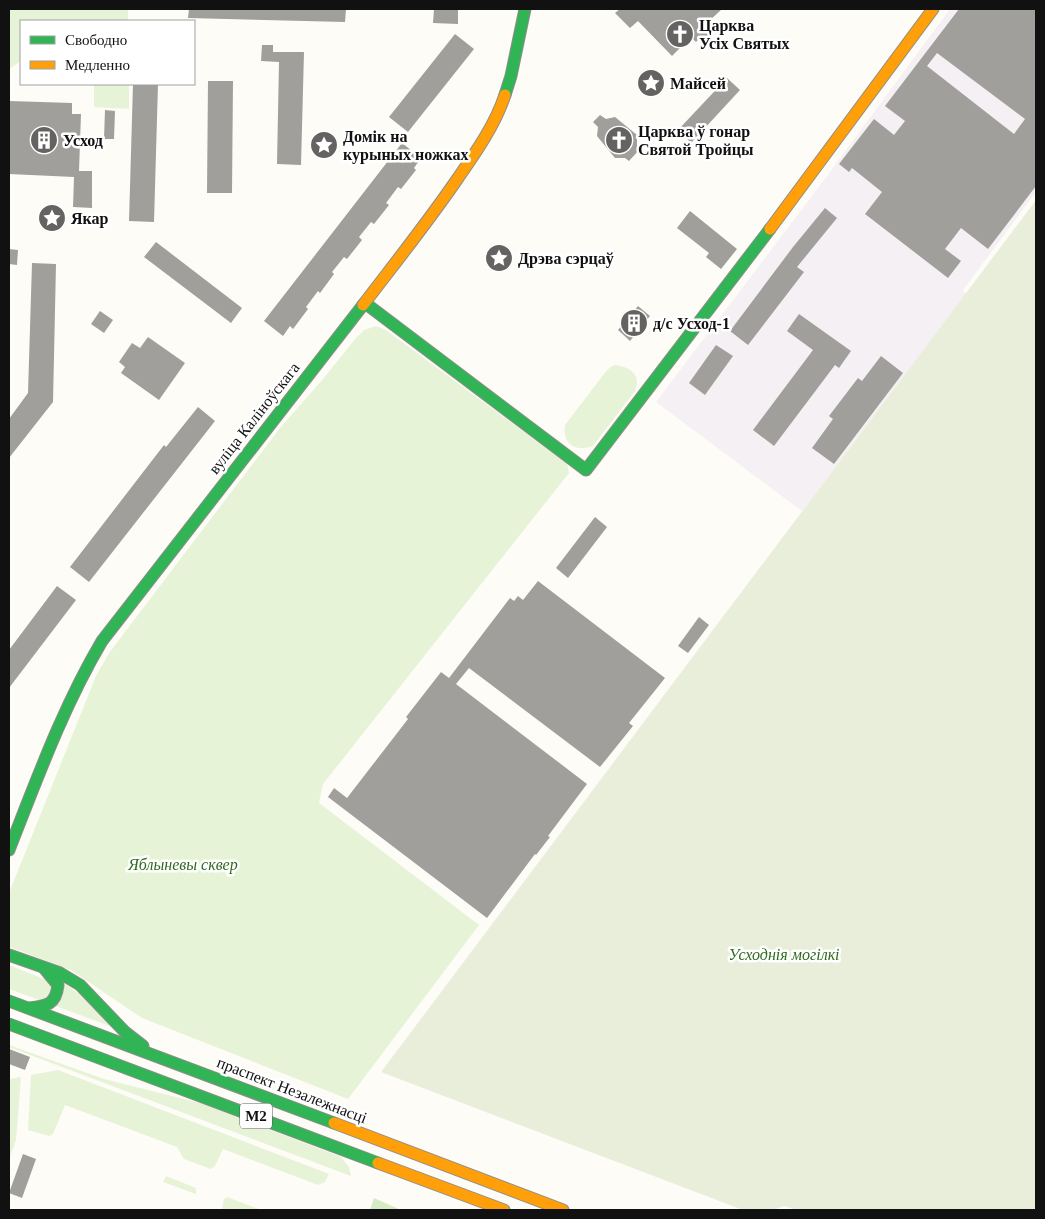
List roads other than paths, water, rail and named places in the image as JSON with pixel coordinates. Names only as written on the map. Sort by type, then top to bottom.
[{"type":"main road","name":"вуліца Каліноўскага","points":[[9,850],[64,712],[81,676],[102,641],[365,303],[440,204],[475,153],[500,108],[512,76],[525,9]]},
{"type":"main road","points":[[365,303],[586,470],[667,366],[933,9]]},
{"type":"main road","points":[[9,955],[60,973],[80,985],[125,1032],[154,1054]]},
{"type":"main road","points":[[28,1008],[50,1004],[56,997],[58,985],[43,966]]},
{"type":"main road","name":"праспект Незалежнасці","points":[[9,1001],[154,1054],[563,1210]]},
{"type":"main road","name":"М2","points":[[9,1024],[504,1210]]},
{"type":"place","name":"Царква Усіх Святых","points":[[680,34]]},
{"type":"place","name":"Майсей","points":[[651,83]]},
{"type":"place","name":"Усход","points":[[44,140]]},
{"type":"place","name":"Царква ў гонар Святой Тройцы","points":[[619,140]]},
{"type":"place","name":"Домік на курыных ножках","points":[[324,145]]},
{"type":"place","name":"Якар","points":[[52,218]]},
{"type":"place","name":"Дрэва сэрцаў","points":[[499,258]]},
{"type":"place","name":"д/с Усход-1","points":[[634,323]]},
{"type":"park label","name":"Яблыневы сквер","points":[[183,864]]},
{"type":"park label","name":"Усходнія могілкі","points":[[784,954]]}]
